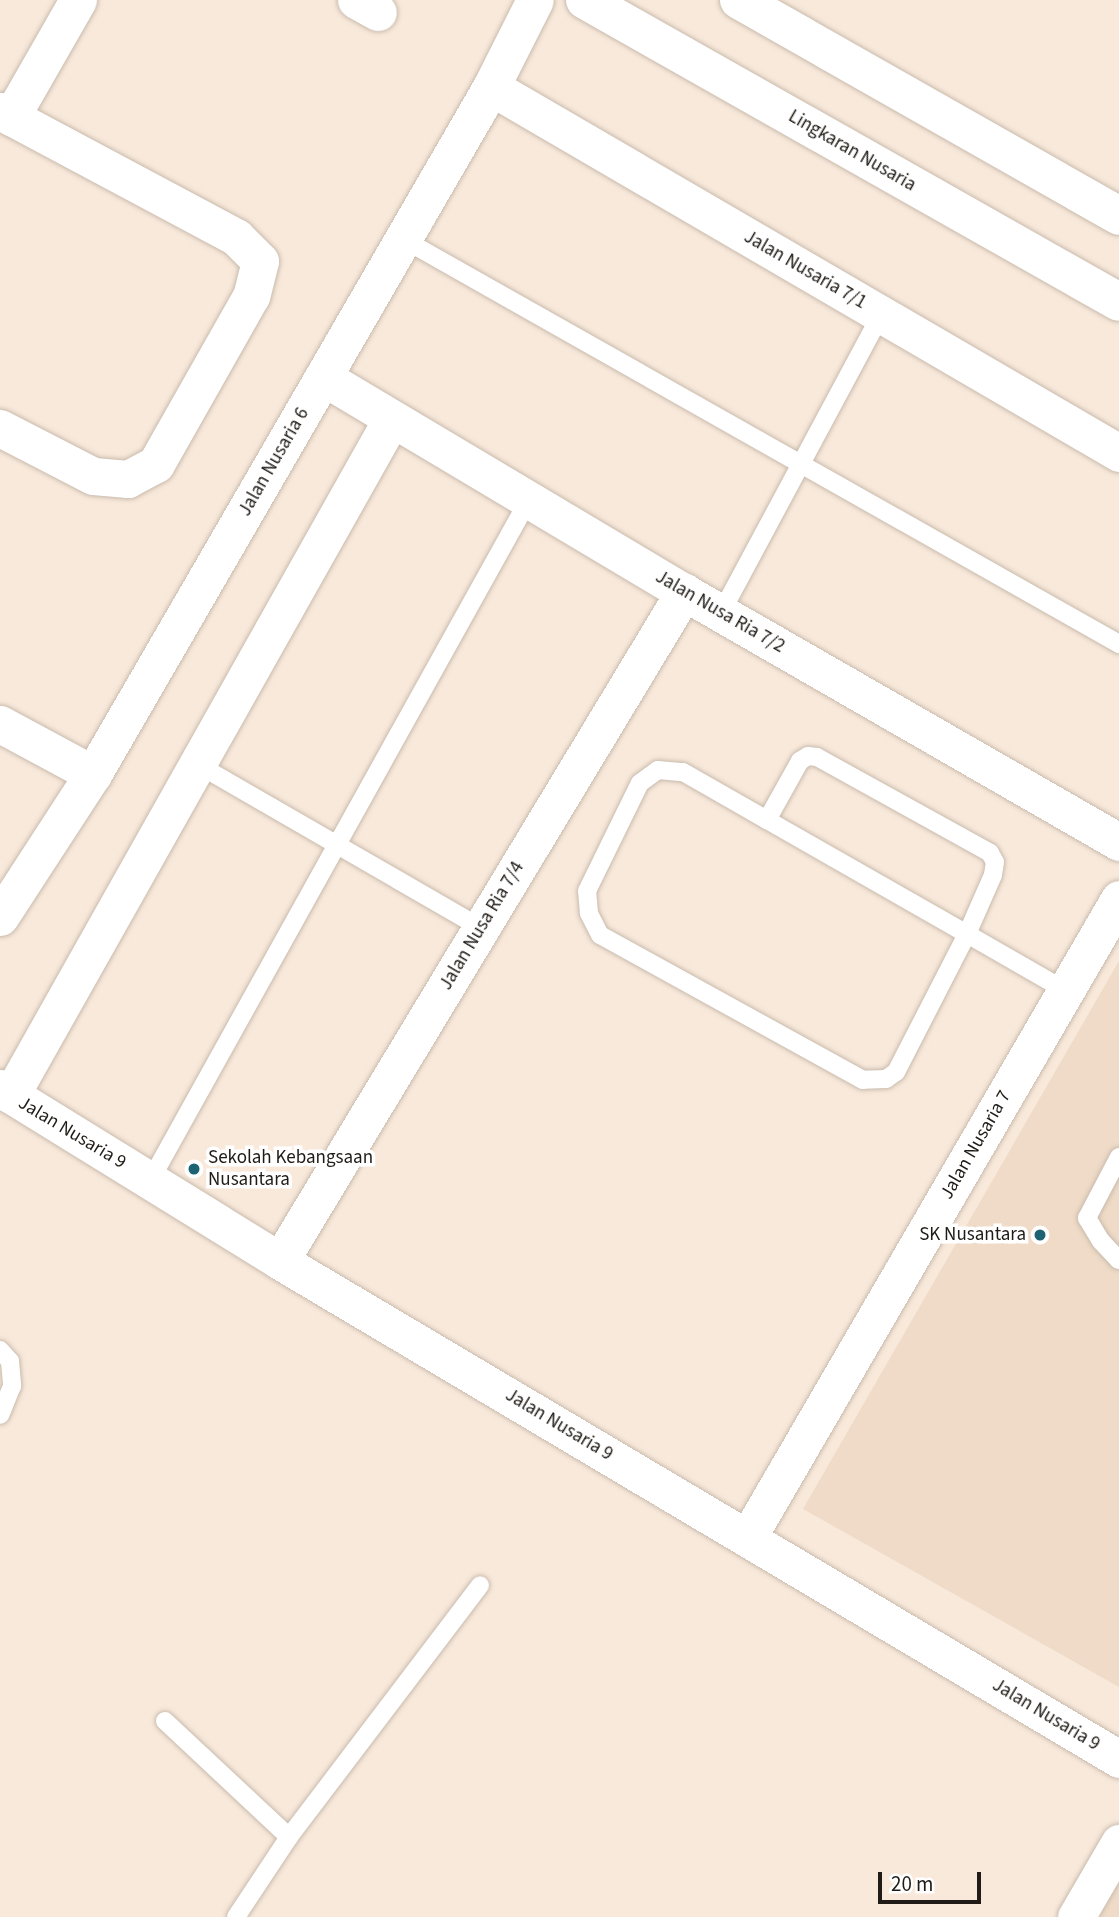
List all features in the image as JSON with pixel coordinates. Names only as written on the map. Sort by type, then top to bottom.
[{"type":"main road","name":"Lingkaran Nusaria","points":[[585,0],[1119,303]]},
{"type":"main road","points":[[739,0],[1119,216]]},
{"type":"street","points":[[0,428],[93,476],[128,479],[156,464],[251,296],[260,261],[236,237],[6,114],[78,0]]},
{"type":"street","name":"Jalan Nusaria 6","points":[[0,917],[93,774],[491,87],[535,0]]},
{"type":"street","name":"Jalan Nusaria 7/1","points":[[491,87],[1119,453]]},
{"type":"street","name":"Jalan Nusa Ria 7/2","points":[[323,377],[391,420],[684,592],[1119,842]]},
{"type":"street","points":[[5,1091],[197,764],[391,420]]},
{"type":"street","name":"Jalan Nusa Ria 7/4","points":[[280,1261],[684,592]]},
{"type":"street","points":[[0,724],[93,774]]},
{"type":"street","name":"Jalan Nusaria 7","points":[[748,1537],[1119,899]]},
{"type":"street","name":"Jalan Nusaria 9","points":[[5,1091],[280,1261],[1119,1759]]},
{"type":"street","points":[[1076,1917],[1119,1843]]},
{"type":"lane","points":[[403,239],[1119,644]]},
{"type":"lane","points":[[721,613],[881,314]]},
{"type":"lane","points":[[150,1181],[528,500]]},
{"type":"lane","points":[[767,820],[800,761],[817,757],[990,853],[995,862],[993,875],[967,934],[896,1072],[886,1079],[863,1080],[600,935],[589,913],[587,891],[640,783],[657,770],[683,772],[767,820],[967,934],[1066,991]]},
{"type":"lane","points":[[197,764],[481,928]]},
{"type":"lane","points":[[1119,1157],[1087,1218],[1101,1241],[1119,1260]]},
{"type":"lane","points":[[0,1350],[10,1361],[12,1386],[0,1415]]},
{"type":"lane","points":[[236,1917],[289,1837],[480,1585]]},
{"type":"lane","points":[[165,1721],[289,1837]]},
{"type":"shaded area","name":"SK Nusantara","points":[[1119,961],[1119,1687],[803,1509]]},
{"type":"shaded area","points":[[1119,1883],[1119,1917],[1099,1917]]},
{"type":"place","name":"Sekolah Kebangsaan Nusantara","points":[[194,1169]]},
{"type":"place","name":"SK Nusantara","points":[[1040,1235]]}]
